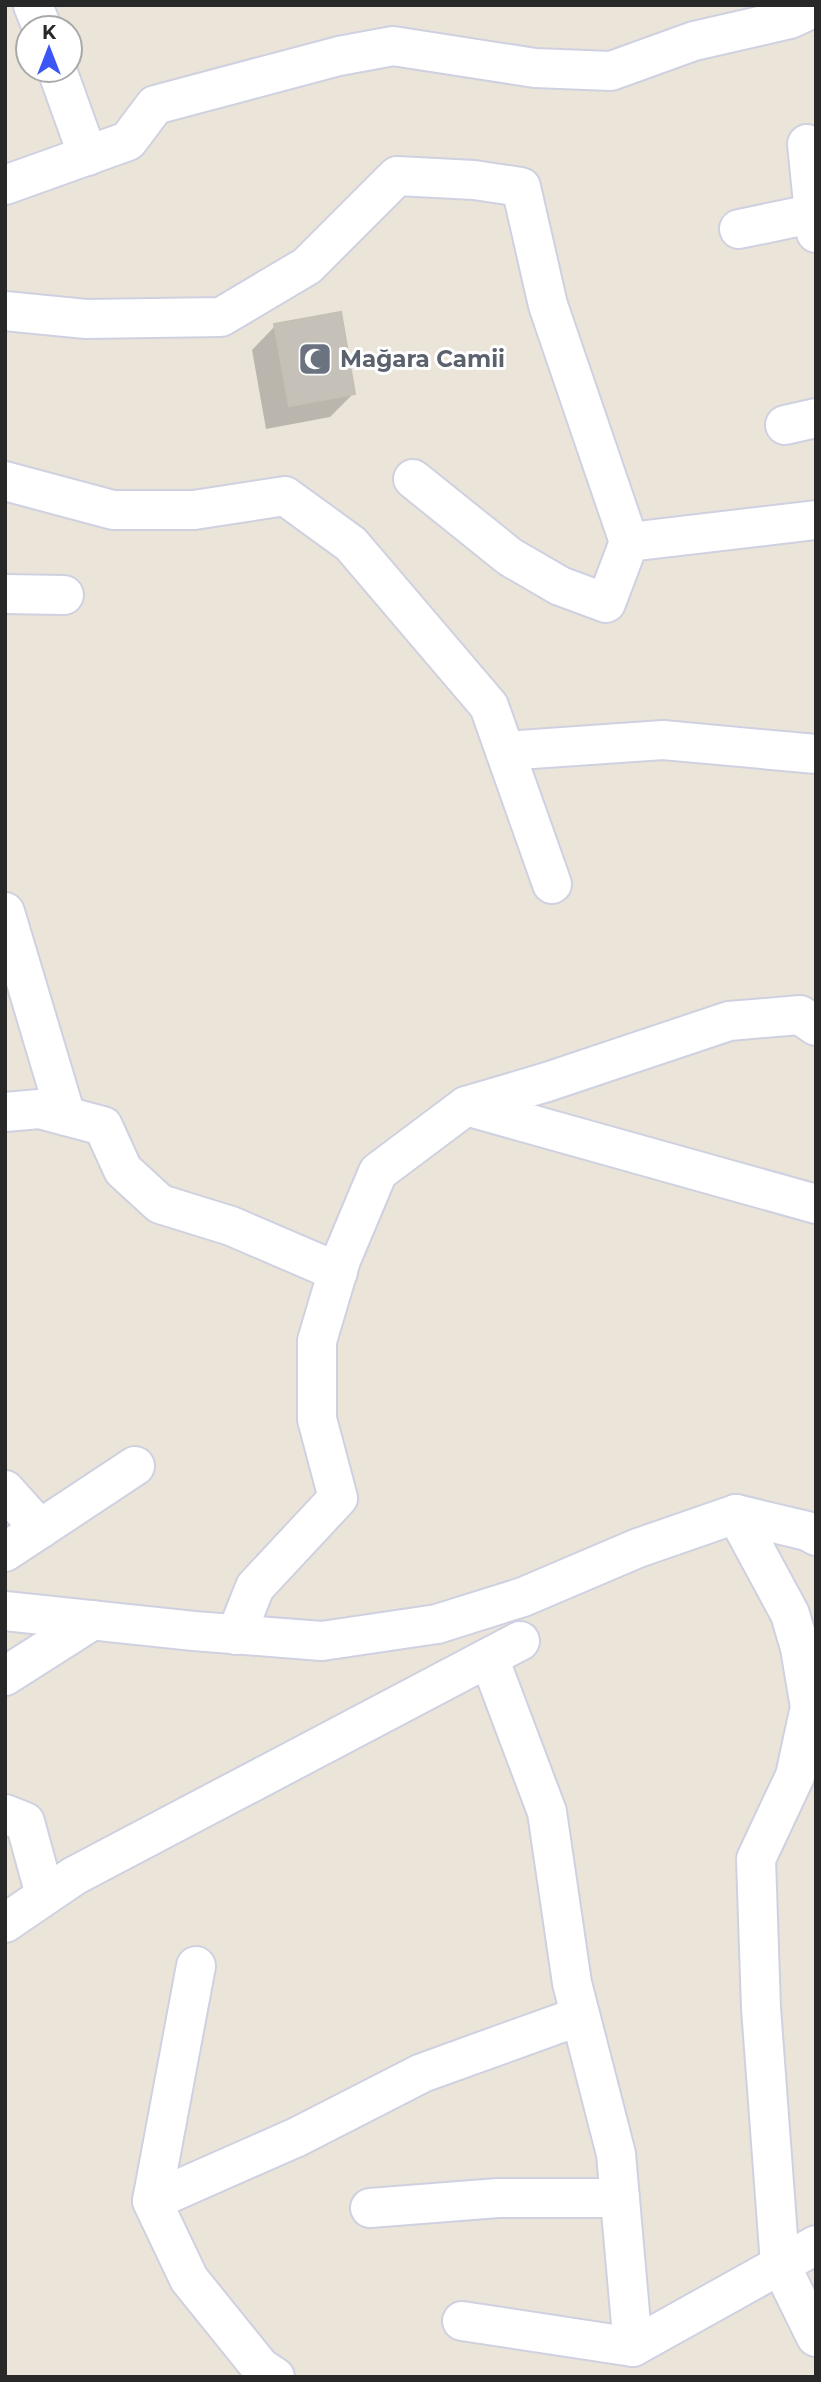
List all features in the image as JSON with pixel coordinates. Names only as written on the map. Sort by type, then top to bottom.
[{"type":"street","points":[[5,185],[128,141],[155,105],[339,56],[393,46],[535,68],[611,71],[694,41],[790,19],[816,7]]},
{"type":"street","points":[[62,84],[88,156]]},
{"type":"street","points":[[739,229],[815,219],[807,144]]},
{"type":"street","points":[[5,311],[86,319],[221,317],[307,266],[397,176],[474,180],[521,187],[548,305],[629,542],[606,603],[560,586],[510,557],[413,478]]},
{"type":"street","points":[[5,481],[113,510],[194,510],[285,496],[351,544],[489,706],[552,884]]},
{"type":"street","points":[[629,542],[816,520]]},
{"type":"street","points":[[5,594],[64,596]]},
{"type":"street","points":[[505,751],[663,740],[816,754]]},
{"type":"street","points":[[5,912],[66,1116]]},
{"type":"street","points":[[236,1635],[255,1587],[338,1498],[317,1419],[317,1341],[338,1272],[378,1172],[466,1106],[729,1021],[800,1016],[816,1027]]},
{"type":"street","points":[[466,1106],[816,1204]]},
{"type":"street","points":[[5,1112],[39,1109],[103,1126],[123,1170],[160,1204],[231,1226],[338,1272]]},
{"type":"street","points":[[5,1552],[135,1466]]},
{"type":"street","points":[[5,1490],[40,1529]]},
{"type":"street","points":[[736,1514],[790,1614],[800,1648],[810,1707],[795,1776],[756,1859],[761,2008],[780,2264],[816,2337]]},
{"type":"street","points":[[5,1611],[321,1641],[437,1624],[523,1597],[638,1548],[736,1514],[807,1531],[816,1536]]},
{"type":"street","points":[[5,1675],[93,1620]]},
{"type":"street","points":[[5,1923],[74,1876],[504,1649],[547,1812],[572,1983],[616,2154],[633,2347]]},
{"type":"street","points":[[5,1814],[25,1822],[45,1895]]},
{"type":"street","points":[[196,1966],[152,2201],[189,2279],[260,2367],[275,2377]]},
{"type":"street","points":[[152,2201],[297,2137],[422,2073],[580,2016]]},
{"type":"street","points":[[370,2208],[498,2198],[620,2198]]},
{"type":"street","points":[[461,2320],[633,2347],[816,2245]]},
{"type":"building","name":"Mağara Camii","points":[[341,312],[355,394],[289,406],[274,324]]},
{"type":"place","name":"Mağara Camii","points":[[315,359]]}]
